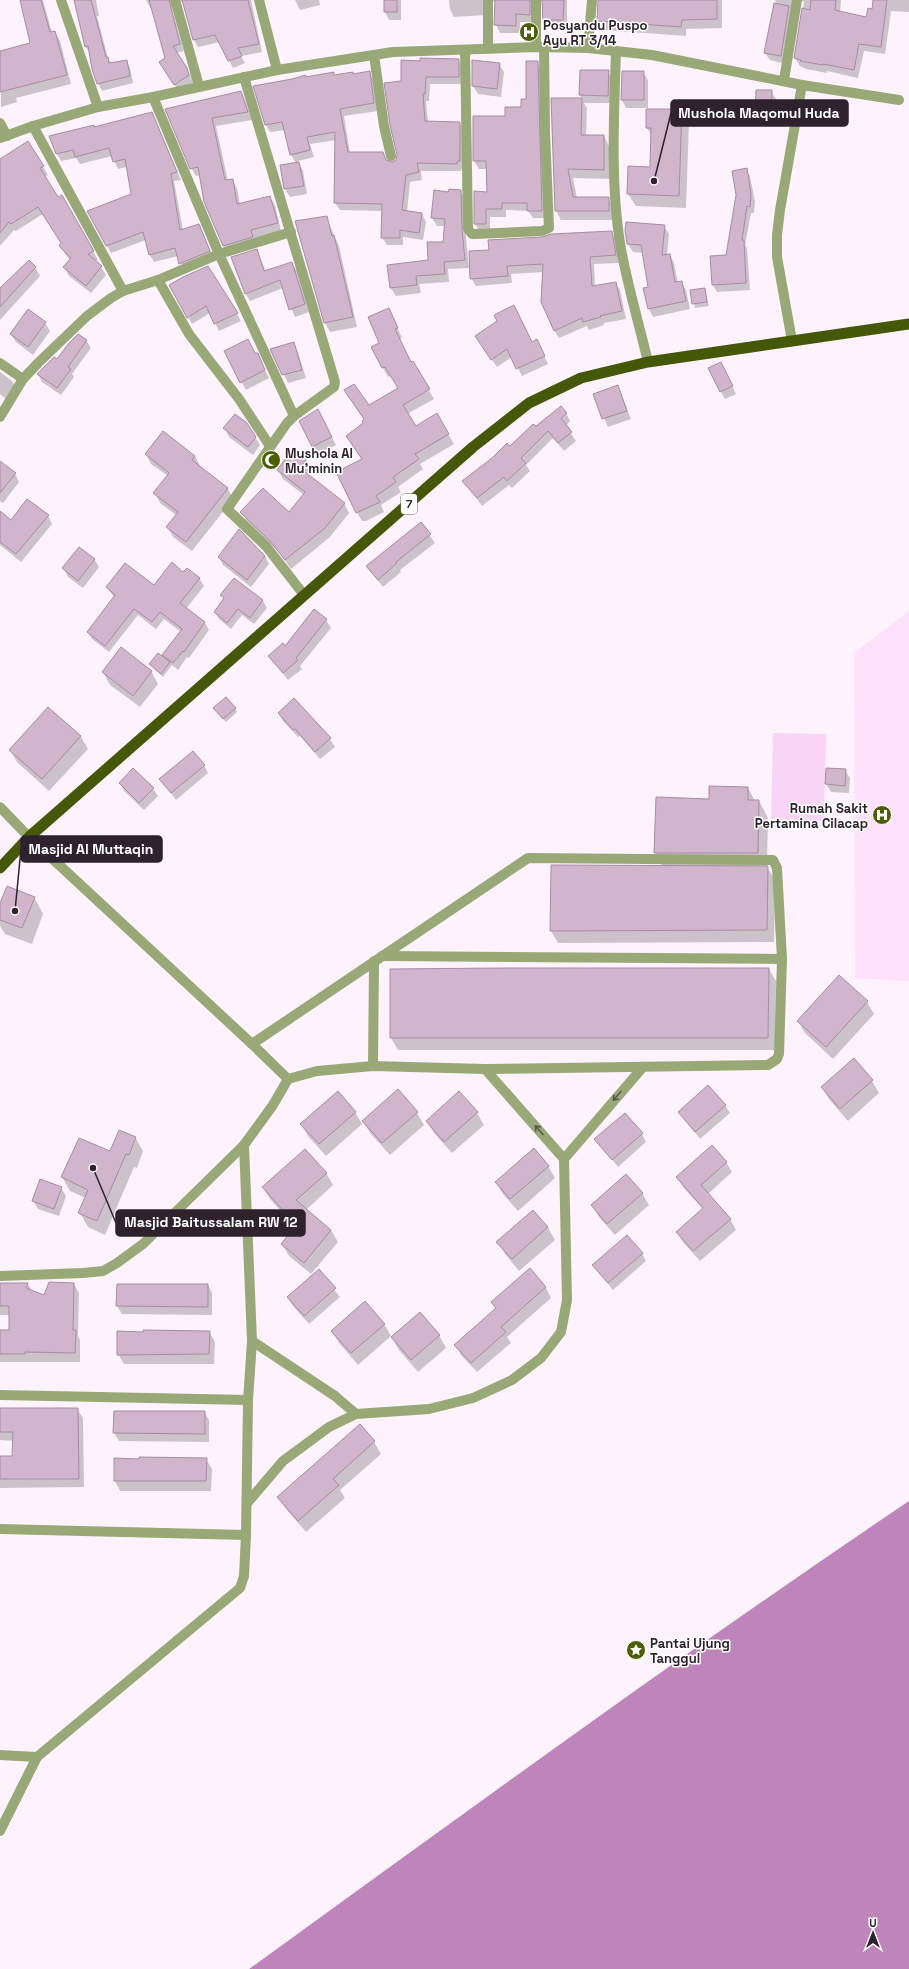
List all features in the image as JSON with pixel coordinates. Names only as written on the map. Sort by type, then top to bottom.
[{"type":"highway","name":"7","points":[[0,868],[29,838],[304,595],[473,447],[528,403],[581,378],[648,362],[909,324]]},
{"type":"street","points":[[61,0],[98,107]]},
{"type":"street","points":[[175,0],[199,86]]},
{"type":"street","points":[[258,0],[277,70]]},
{"type":"street","points":[[488,0],[488,48]]},
{"type":"street","points":[[465,50],[468,229],[472,234],[475,234],[542,231],[549,228],[545,132],[536,0]]},
{"type":"street","points":[[588,48],[592,0]]},
{"type":"street","points":[[784,80],[797,0]]},
{"type":"street","points":[[0,123],[3,137],[33,126],[98,107],[153,97],[277,70],[392,52],[488,48],[588,48],[652,54],[784,80],[802,85],[899,100]]},
{"type":"street","points":[[616,51],[614,139],[616,210],[621,248],[648,362]]},
{"type":"street","points":[[374,55],[384,126],[391,156]]},
{"type":"street","points":[[244,78],[335,382],[334,386],[287,423],[227,509],[257,536],[304,595]]},
{"type":"street","points":[[792,341],[777,257],[777,235],[802,85]]},
{"type":"street","points":[[153,97],[219,254],[294,416]]},
{"type":"street","points":[[33,126],[123,291]]},
{"type":"street","points":[[0,417],[23,379],[53,347],[87,316],[110,298],[123,291],[158,280],[219,254],[291,232]]},
{"type":"street","points":[[158,280],[189,334],[239,399],[270,446]]},
{"type":"street","points":[[0,363],[23,379]]},
{"type":"street","points":[[0,807],[29,838],[288,1079]]},
{"type":"street","points":[[0,1276],[83,1273],[103,1270],[117,1263],[143,1244],[244,1145],[273,1105],[288,1079],[317,1071],[373,1066],[485,1069],[643,1067],[773,1063],[779,1054],[782,959],[777,868],[773,860],[761,859],[528,858],[252,1044]]},
{"type":"street","points":[[378,959],[782,959]]},
{"type":"street","points":[[373,1066],[378,959]]},
{"type":"street","points":[[564,1159],[643,1067]]},
{"type":"street","points":[[248,1502],[282,1461],[329,1427],[356,1414],[429,1410],[473,1398],[512,1380],[541,1358],[561,1332],[567,1300],[564,1159],[485,1069]]},
{"type":"street","points":[[0,1831],[37,1756],[240,1588],[244,1576],[248,1502],[248,1400],[252,1341],[244,1145]]},
{"type":"street","points":[[252,1341],[335,1396],[356,1414]]},
{"type":"street","points":[[0,1395],[248,1400]]},
{"type":"street","points":[[0,1529],[246,1535]]},
{"type":"street","points":[[0,1755],[37,1756]]},
{"type":"shaded area","name":"Rumah Sakit Pertamina Cilacap","points":[[909,611],[909,981],[855,978],[854,653]]},
{"type":"shaded area","points":[[773,733],[826,734],[824,821],[771,820]]},
{"type":"shaded area","points":[[909,1501],[909,1969],[249,1969],[659,1674]]},
{"type":"building","points":[[20,0],[41,0],[50,32],[55,31],[67,75],[0,92],[0,51],[30,43]]},
{"type":"building","points":[[74,0],[91,0],[106,57],[108,57],[109,63],[127,60],[130,76],[97,84],[92,69],[88,46],[85,47]]},
{"type":"building","points":[[149,0],[169,0],[180,44],[173,46],[187,68],[189,75],[174,85],[159,62],[165,58]]},
{"type":"building","points":[[182,0],[248,0],[259,44],[238,48],[242,56],[228,61],[215,35],[193,40]]},
{"type":"building","points":[[384,0],[397,0],[397,12],[384,12]]},
{"type":"building","points":[[495,0],[530,0],[530,15],[516,14],[516,26],[494,25]]},
{"type":"building","points":[[542,0],[564,0],[563,20],[543,20]]},
{"type":"building","points":[[598,0],[717,0],[717,19],[682,20],[681,27],[597,21]]},
{"type":"building","points":[[811,0],[836,0],[835,10],[866,17],[868,8],[872,9],[873,0],[887,0],[881,47],[859,44],[854,70],[800,61],[801,60],[794,58],[802,8],[810,10]]},
{"type":"building","points":[[774,3],[789,6],[781,56],[764,53]]},
{"type":"building","points":[[420,58],[459,59],[459,77],[426,77],[425,94],[423,94],[425,121],[460,122],[460,161],[457,161],[457,164],[417,163],[419,172],[406,175],[402,210],[422,213],[419,233],[400,230],[400,238],[381,238],[382,204],[334,203],[335,132],[307,137],[310,150],[290,155],[282,122],[265,125],[253,86],[306,75],[306,77],[334,72],[334,75],[370,71],[374,103],[340,109],[348,152],[383,152],[386,160],[392,162],[396,160],[397,155],[390,125],[384,83],[401,81],[401,60],[420,61]]},
{"type":"building","points":[[472,60],[500,63],[497,89],[472,86]]},
{"type":"building","points":[[526,61],[538,61],[542,211],[527,211],[527,203],[502,203],[502,209],[486,209],[486,224],[474,224],[474,191],[487,192],[486,161],[473,161],[473,116],[505,116],[505,107],[521,107],[521,99],[526,99]]},
{"type":"building","points":[[580,70],[609,70],[608,96],[579,95]]},
{"type":"building","points":[[622,71],[644,71],[644,100],[621,100]]},
{"type":"building","points":[[756,90],[772,90],[771,116],[755,115]]},
{"type":"building","points":[[241,91],[248,112],[212,118],[225,180],[233,179],[237,204],[270,196],[278,223],[251,230],[253,237],[223,246],[204,202],[198,167],[190,169],[165,109]]},
{"type":"building","points":[[551,98],[582,98],[581,135],[604,135],[604,170],[568,169],[573,197],[609,197],[609,211],[555,211]]},
{"type":"building","points":[[646,109],[682,109],[679,196],[627,194],[628,166],[650,167],[651,128],[646,128]]},
{"type":"building","points":[[152,112],[177,172],[171,174],[180,230],[199,224],[210,251],[179,264],[175,248],[149,255],[143,232],[106,246],[87,211],[131,194],[125,159],[113,162],[109,148],[75,157],[73,150],[56,154],[49,136],[94,125],[94,127]]},
{"type":"building","points":[[28,141],[44,166],[40,168],[58,197],[62,195],[94,251],[88,254],[102,266],[86,286],[63,267],[71,258],[59,246],[61,243],[38,207],[11,224],[9,222],[0,233],[0,159]]},
{"type":"building","points":[[299,162],[304,186],[284,189],[280,165]]},
{"type":"building","points":[[747,168],[751,195],[750,207],[747,206],[742,240],[744,240],[746,283],[712,285],[710,256],[726,255],[736,195],[732,171]]},
{"type":"building","points":[[449,189],[461,190],[462,229],[465,260],[444,262],[445,274],[416,276],[417,285],[390,288],[387,265],[428,260],[427,242],[443,242],[445,219],[431,218],[434,190],[448,192]]},
{"type":"building","points":[[327,216],[332,236],[334,235],[353,317],[324,323],[295,221]]},
{"type":"building","points":[[626,222],[665,225],[662,255],[670,254],[675,282],[682,281],[686,301],[648,309],[643,288],[648,287],[641,245],[627,244],[625,230]]},
{"type":"building","points":[[612,231],[616,255],[590,257],[592,286],[616,282],[622,311],[583,322],[582,318],[554,331],[541,302],[543,264],[507,266],[508,276],[470,279],[469,251],[489,250],[488,240],[542,237],[551,234]]},
{"type":"building","points":[[257,249],[264,271],[292,262],[305,304],[289,310],[280,280],[245,294],[231,257]]},
{"type":"building","points":[[29,260],[36,267],[0,307],[0,288]]},
{"type":"building","points":[[208,266],[238,313],[214,324],[206,306],[187,318],[169,285]]},
{"type":"building","points":[[705,288],[707,302],[692,304],[690,290]]},
{"type":"building","points":[[514,305],[532,342],[537,339],[545,356],[516,369],[507,349],[491,360],[475,336],[497,321],[494,315]]},
{"type":"building","points":[[389,308],[398,328],[395,329],[411,362],[413,361],[430,389],[403,405],[416,426],[437,413],[449,434],[415,454],[419,459],[393,477],[396,482],[376,496],[380,502],[356,513],[336,472],[362,459],[346,436],[363,423],[362,421],[364,419],[344,390],[354,384],[369,405],[398,388],[385,367],[382,368],[371,347],[379,343],[368,317]]},
{"type":"building","points":[[28,309],[46,322],[28,347],[10,334]]},
{"type":"building","points":[[78,334],[87,340],[68,367],[71,369],[57,388],[37,374],[54,357],[57,359]]},
{"type":"building","points":[[248,339],[255,353],[258,353],[265,370],[240,383],[224,351]]},
{"type":"building","points":[[294,342],[302,370],[282,375],[270,349]]},
{"type":"building","points":[[721,362],[733,386],[720,392],[708,368]]},
{"type":"building","points":[[618,385],[627,411],[602,419],[593,394]]},
{"type":"building","points":[[561,406],[567,413],[561,418],[572,432],[558,443],[548,431],[521,458],[526,463],[507,481],[504,477],[477,498],[462,481],[492,458],[507,443],[510,446],[533,424],[536,426]]},
{"type":"building","points":[[318,409],[332,437],[312,447],[299,421]]},
{"type":"building","points":[[235,414],[247,423],[256,437],[248,447],[223,428]]},
{"type":"building","points":[[163,431],[195,456],[192,460],[228,488],[186,542],[166,527],[178,512],[153,493],[169,473],[145,454]]},
{"type":"building","points":[[293,449],[306,460],[300,468],[345,503],[325,528],[285,560],[270,541],[240,512],[263,488],[289,512],[305,492],[277,470]]},
{"type":"building","points":[[0,461],[16,473],[0,493]]},
{"type":"building","points":[[27,499],[49,515],[16,554],[0,542],[0,511],[11,520]]},
{"type":"building","points":[[421,522],[431,534],[396,562],[397,563],[378,580],[366,566]]},
{"type":"building","points":[[239,529],[265,556],[247,580],[218,557]]},
{"type":"building","points":[[79,547],[95,559],[78,581],[62,568]]},
{"type":"building","points":[[172,562],[183,572],[187,568],[200,578],[180,603],[205,622],[184,652],[183,651],[173,663],[162,655],[182,629],[160,612],[152,622],[134,609],[105,646],[87,632],[115,595],[106,587],[125,563],[154,585]]},
{"type":"building","points":[[234,578],[263,600],[250,618],[238,609],[227,623],[214,612],[224,598],[220,595]]},
{"type":"building","points":[[314,609],[327,619],[296,658],[298,660],[283,673],[268,656],[283,643],[285,646]]},
{"type":"building","points":[[121,647],[152,671],[133,696],[102,672]]},
{"type":"building","points":[[158,653],[170,662],[161,674],[149,664]]},
{"type":"building","points":[[226,697],[236,708],[223,719],[213,708]]},
{"type":"building","points":[[294,698],[331,738],[315,752],[295,729],[293,730],[278,713]]},
{"type":"building","points":[[48,707],[81,736],[42,779],[9,750]]},
{"type":"building","points":[[193,751],[205,765],[171,793],[159,779]]},
{"type":"building","points":[[133,768],[154,788],[139,803],[119,783]]},
{"type":"building","points":[[826,768],[846,769],[845,786],[825,784]]},
{"type":"building","points":[[709,786],[748,787],[748,800],[759,800],[758,853],[654,853],[656,797],[709,799]]},
{"type":"building","points":[[551,865],[768,866],[767,930],[550,931]]},
{"type":"building","points":[[7,886],[35,897],[22,928],[0,920],[0,903]]},
{"type":"building","points":[[769,968],[768,1038],[390,1038],[390,969]]},
{"type":"building","points":[[839,975],[868,1001],[826,1047],[797,1021]]},
{"type":"building","points":[[854,1058],[873,1080],[840,1109],[821,1087]]},
{"type":"building","points":[[708,1085],[726,1105],[695,1132],[678,1112]]},
{"type":"building","points":[[398,1089],[418,1112],[382,1143],[362,1121]]},
{"type":"building","points":[[338,1091],[356,1112],[319,1144],[300,1124]]},
{"type":"building","points":[[459,1091],[478,1112],[444,1142],[426,1121]]},
{"type":"building","points":[[625,1113],[643,1133],[612,1160],[594,1139]]},
{"type":"building","points":[[119,1130],[136,1137],[129,1155],[126,1154],[97,1221],[78,1213],[88,1190],[61,1177],[79,1138],[110,1151]]},
{"type":"building","points":[[712,1145],[727,1162],[701,1185],[731,1219],[693,1251],[676,1232],[703,1208],[676,1177]]},
{"type":"building","points":[[534,1148],[549,1166],[510,1199],[495,1182]]},
{"type":"building","points":[[305,1149],[327,1173],[296,1200],[331,1230],[304,1263],[281,1244],[296,1225],[262,1187]]},
{"type":"building","points":[[626,1174],[643,1193],[607,1224],[591,1205]]},
{"type":"building","points":[[40,1179],[62,1187],[54,1209],[32,1201]]},
{"type":"building","points":[[533,1210],[548,1227],[512,1259],[496,1242]]},
{"type":"building","points":[[627,1235],[643,1253],[608,1283],[592,1265]]},
{"type":"building","points":[[530,1268],[546,1287],[501,1327],[506,1332],[471,1363],[454,1345],[496,1308],[491,1302]]},
{"type":"building","points":[[319,1269],[336,1288],[304,1316],[287,1297]]},
{"type":"building","points":[[49,1282],[74,1283],[73,1330],[76,1330],[75,1353],[25,1352],[25,1354],[0,1354],[0,1330],[9,1330],[9,1306],[0,1306],[0,1283],[28,1283],[26,1288],[44,1295]]},
{"type":"building","points":[[117,1284],[208,1284],[208,1307],[116,1306]]},
{"type":"building","points":[[365,1301],[385,1324],[351,1353],[331,1331]]},
{"type":"building","points":[[420,1312],[440,1335],[411,1360],[391,1337]]},
{"type":"building","points":[[143,1330],[210,1331],[209,1354],[117,1355],[117,1331],[143,1332]]},
{"type":"building","points":[[0,1408],[78,1408],[79,1479],[0,1479],[0,1456],[12,1456],[13,1432],[0,1432]]},
{"type":"building","points":[[114,1411],[205,1411],[205,1434],[113,1433]]},
{"type":"building","points":[[360,1424],[375,1441],[333,1479],[339,1485],[298,1521],[277,1497]]},
{"type":"building","points":[[139,1457],[207,1458],[206,1481],[114,1481],[114,1458],[139,1459]]},
{"type":"place","name":"Posyandu Puspo Ayu RT 3/14","points":[[529,32]]},
{"type":"place","name":"Mushola Maqomul Huda","points":[[654,181]]},
{"type":"place","name":"Mushola Al Mu'minin","points":[[271,460]]},
{"type":"place","name":"Rumah Sakit Pertamina Cilacap","points":[[882,815]]},
{"type":"place","name":"Masjid Al Muttaqin","points":[[15,911]]},
{"type":"place","name":"Masjid Baitussalam RW 12","points":[[93,1168]]},
{"type":"place","name":"Pantai Ujung Tanggul","points":[[636,1650]]}]
